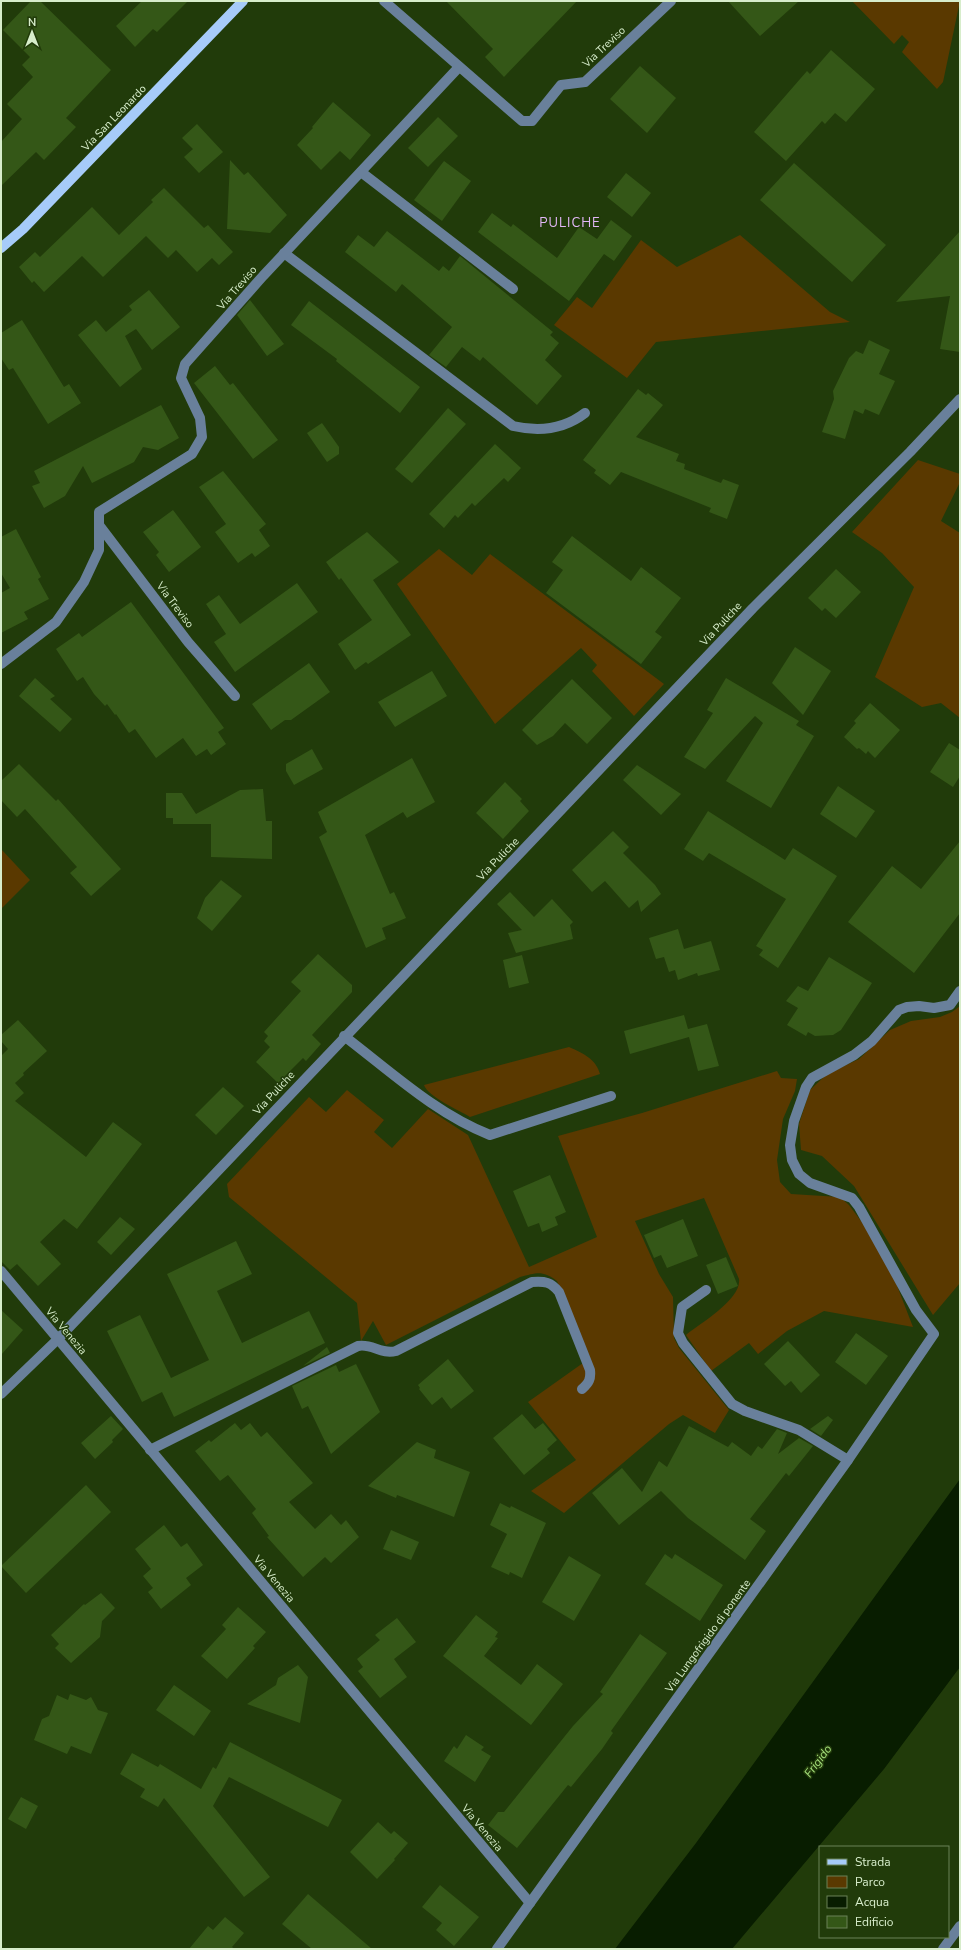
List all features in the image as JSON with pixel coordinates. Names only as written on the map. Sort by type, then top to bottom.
[{"type":"main road","name":"Via San Leonardo","points":[[1,248],[23,230],[243,1]]},
{"type":"street","name":"Via Treviso","points":[[384,1],[522,121],[532,121],[560,86],[585,82],[671,1]]},
{"type":"street","name":"Via Treviso","points":[[1,664],[56,622],[84,582],[99,550],[99,512],[192,454],[202,437],[202,431],[200,418],[181,378],[185,364],[284,253],[459,67]]},
{"type":"street","points":[[361,172],[513,289]]},
{"type":"street","points":[[284,253],[513,426],[532,429],[556,428],[574,421],[585,413]]},
{"type":"street","name":"Via Puliche","points":[[1,1394],[58,1340],[344,1036],[753,608],[910,452],[960,399]]},
{"type":"street","name":"Via Treviso","points":[[99,525],[188,642],[235,696]]},
{"type":"street","name":"Via Lungofrigido di ponente","points":[[498,1949],[848,1460],[934,1334],[916,1310],[858,1206],[852,1198],[810,1182],[799,1174],[792,1160],[790,1145],[794,1121],[806,1087],[812,1078],[854,1054],[872,1041],[900,1010],[907,1007],[934,1008],[950,1005],[960,992]]},
{"type":"street","points":[[344,1036],[446,1113],[474,1129],[490,1135],[611,1096]]},
{"type":"street","name":"Via Venezia","points":[[1,1271],[530,1903]]},
{"type":"street","points":[[150,1450],[358,1346],[372,1346],[379,1351],[388,1353],[532,1282],[544,1281],[552,1284],[559,1292],[590,1370],[590,1378],[588,1383],[582,1389]]},
{"type":"street","points":[[706,1290],[682,1307],[678,1333],[683,1343],[732,1404],[745,1411],[799,1430],[848,1460]]},
{"type":"street","points":[[943,1949],[960,1926]]},
{"type":"green space","points":[[852,1],[960,1],[943,82],[937,89],[902,52],[909,42],[902,35],[894,44]]},
{"type":"green space","points":[[740,235],[830,312],[850,322],[656,342],[627,378],[554,325],[577,297],[592,308],[641,240],[677,267]]},
{"type":"green space","points":[[918,460],[960,474],[960,482],[941,521],[960,533],[960,718],[941,703],[922,707],[875,677],[914,587],[882,553],[852,532]]},
{"type":"green space","points":[[439,549],[472,575],[490,554],[664,684],[634,716],[592,671],[597,665],[581,648],[495,724],[397,584]]},
{"type":"green space","points":[[1,849],[30,880],[1,909]]},
{"type":"green space","points":[[960,1006],[960,1283],[933,1315],[854,1186],[822,1156],[801,1150],[799,1124],[810,1090],[827,1074],[859,1059],[890,1030],[911,1021],[940,1017],[952,1012]]},
{"type":"green space","points":[[569,1047],[584,1054],[592,1060],[600,1074],[470,1117],[437,1099],[427,1090],[424,1085]]},
{"type":"green space","points":[[777,1071],[781,1078],[797,1079],[795,1091],[783,1119],[777,1160],[780,1182],[791,1194],[840,1197],[849,1205],[864,1225],[896,1283],[913,1327],[824,1311],[787,1331],[758,1354],[749,1343],[711,1371],[686,1335],[728,1302],[738,1287],[739,1279],[704,1198],[635,1221],[659,1274],[673,1297],[674,1338],[679,1348],[729,1410],[715,1433],[683,1415],[669,1424],[564,1513],[531,1491],[576,1460],[528,1402],[590,1358],[557,1281],[547,1275],[539,1273],[520,1277],[386,1345],[373,1321],[361,1341],[357,1303],[229,1197],[227,1184],[309,1097],[326,1112],[347,1090],[384,1120],[374,1132],[392,1148],[428,1109],[468,1135],[529,1267],[597,1237],[558,1136],[642,1113]]},
{"type":"water","name":"Frigido","points":[[960,1479],[960,1667],[884,1769],[732,1949],[615,1949],[696,1843]]},
{"type":"building","points":[[31,1],[40,1],[111,70],[66,118],[76,127],[44,160],[36,152],[1,186],[1,142],[22,119],[7,104],[33,77],[22,65],[30,57],[3,30]]},
{"type":"building","points":[[142,1],[188,1],[157,32],[153,29],[135,47],[116,26]]},
{"type":"building","points":[[446,1],[577,1],[504,77],[485,57],[493,49]]},
{"type":"building","points":[[728,1],[799,1],[760,36]]},
{"type":"building","points":[[831,50],[875,89],[846,122],[835,113],[825,124],[822,121],[786,161],[754,132],[807,71],[810,74]]},
{"type":"building","points":[[640,66],[676,98],[647,133],[610,99]]},
{"type":"building","points":[[333,102],[371,135],[350,160],[340,151],[321,170],[297,145],[313,128],[312,127]]},
{"type":"building","points":[[438,117],[458,136],[428,167],[408,148]]},
{"type":"building","points":[[197,124],[223,152],[199,173],[184,157],[193,149],[182,138]]},
{"type":"building","points":[[230,160],[244,175],[248,172],[287,215],[270,233],[227,229]]},
{"type":"building","points":[[444,161],[471,181],[442,221],[414,200]]},
{"type":"building","points":[[794,163],[886,245],[852,282],[760,200]]},
{"type":"building","points":[[626,173],[651,193],[632,217],[607,197]]},
{"type":"building","points":[[164,188],[204,228],[208,225],[233,252],[219,265],[212,258],[197,272],[176,250],[168,258],[146,236],[103,277],[82,256],[44,292],[34,281],[32,283],[19,267],[35,252],[40,257],[92,207],[119,235],[153,202],[151,200]]},
{"type":"building","points":[[492,213],[511,227],[513,224],[557,258],[579,227],[597,239],[611,220],[632,236],[614,261],[604,254],[569,301],[478,232]]},
{"type":"building","points":[[387,231],[439,271],[443,266],[449,271],[460,256],[553,332],[550,335],[559,343],[545,360],[562,376],[537,405],[483,357],[480,361],[462,347],[446,367],[429,355],[452,327],[402,284],[396,292],[345,252],[358,235],[374,247]]},
{"type":"building","points":[[960,231],[960,352],[940,349],[950,296],[896,302]]},
{"type":"building","points":[[149,290],[180,327],[152,350],[136,329],[125,336],[142,369],[120,387],[78,335],[96,320],[106,332],[132,310],[129,306]]},
{"type":"building","points":[[250,300],[284,344],[267,356],[237,315]]},
{"type":"building","points":[[309,301],[420,387],[400,413],[336,361],[337,359],[291,325]]},
{"type":"building","points":[[22,320],[64,387],[69,384],[81,403],[48,424],[13,368],[9,370],[1,358],[1,333]]},
{"type":"building","points":[[869,340],[890,350],[879,374],[895,381],[879,415],[865,409],[863,414],[854,410],[845,439],[822,432],[834,399],[833,391],[849,358],[856,351],[863,354]]},
{"type":"building","points":[[215,366],[230,385],[233,383],[278,440],[253,459],[194,383]]},
{"type":"building","points":[[638,389],[646,395],[648,393],[663,405],[636,437],[679,454],[676,461],[685,464],[684,469],[721,483],[723,479],[739,485],[727,519],[709,512],[711,508],[621,472],[610,485],[594,473],[596,470],[583,460]]},
{"type":"building","points":[[161,405],[179,438],[158,450],[143,447],[134,462],[92,483],[83,466],[65,496],[44,508],[32,486],[40,483],[34,471]]},
{"type":"building","points":[[448,408],[466,424],[412,483],[395,469]]},
{"type":"building","points":[[322,423],[339,447],[339,454],[327,462],[307,433]]},
{"type":"building","points":[[495,444],[521,468],[508,482],[504,478],[475,506],[472,503],[458,518],[455,515],[444,528],[429,514]]},
{"type":"building","points":[[223,471],[266,524],[259,530],[270,546],[255,557],[252,553],[238,563],[215,532],[226,524],[199,487]]},
{"type":"building","points":[[173,510],[201,547],[169,572],[156,555],[159,552],[143,532]]},
{"type":"building","points":[[16,529],[41,577],[38,579],[49,599],[24,612],[28,619],[1,633],[1,593],[10,588],[1,573],[1,537]]},
{"type":"building","points":[[367,532],[399,562],[373,580],[411,635],[368,664],[366,662],[355,670],[338,644],[372,620],[341,578],[339,580],[326,562]]},
{"type":"building","points":[[572,536],[631,581],[641,567],[681,598],[655,632],[662,637],[641,664],[546,593],[563,570],[552,562]]},
{"type":"building","points":[[836,569],[861,592],[836,618],[825,608],[822,611],[808,598]]},
{"type":"building","points":[[297,583],[318,612],[235,672],[214,642],[226,634],[206,604],[219,595],[240,624]]},
{"type":"building","points":[[131,602],[224,728],[218,732],[226,744],[211,755],[207,749],[196,756],[183,738],[156,758],[135,729],[129,733],[116,714],[115,715],[107,704],[105,706],[94,694],[83,677],[77,681],[56,649],[79,633],[82,637]]},
{"type":"building","points":[[795,647],[831,671],[803,715],[772,683]]},
{"type":"building","points":[[309,663],[330,692],[291,720],[285,720],[271,730],[252,704]]},
{"type":"building","points":[[432,671],[447,696],[395,727],[378,702]]},
{"type":"building","points":[[35,678],[55,696],[50,699],[72,719],[60,732],[19,696]]},
{"type":"building","points":[[726,678],[799,721],[796,725],[814,736],[771,808],[726,781],[763,723],[755,716],[705,769],[684,757],[713,713],[707,710]]},
{"type":"building","points":[[572,679],[612,718],[587,744],[565,723],[553,736],[537,745],[522,730]]},
{"type":"building","points":[[870,703],[900,730],[875,758],[868,751],[866,754],[859,748],[857,749],[844,737],[856,723],[854,721]]},
{"type":"building","points":[[949,743],[960,750],[960,776],[953,787],[930,772]]},
{"type":"building","points":[[312,749],[323,769],[294,785],[286,771],[286,764]]},
{"type":"building","points":[[412,758],[435,802],[407,818],[403,812],[365,835],[390,894],[394,892],[406,918],[382,928],[386,939],[366,948],[319,837],[327,832],[318,812]]},
{"type":"building","points":[[19,764],[56,801],[58,799],[121,869],[91,896],[70,873],[77,867],[25,809],[17,817],[1,800],[1,781]]},
{"type":"building","points":[[637,765],[681,794],[661,815],[623,780]]},
{"type":"building","points":[[505,782],[522,799],[520,801],[529,811],[503,839],[476,813]]},
{"type":"building","points":[[838,786],[875,811],[856,838],[820,814]]},
{"type":"building","points":[[263,789],[266,821],[272,821],[272,859],[211,857],[211,824],[173,824],[173,818],[166,818],[166,793],[182,793],[196,814],[240,790]]},
{"type":"building","points":[[708,811],[785,860],[793,848],[837,876],[778,968],[759,955],[763,950],[756,946],[786,899],[709,853],[703,861],[684,849]]},
{"type":"building","points":[[613,831],[629,847],[623,853],[655,885],[661,894],[641,912],[638,900],[629,908],[605,881],[592,892],[572,870]]},
{"type":"building","points":[[960,841],[960,913],[914,973],[848,922],[892,866],[921,889]]},
{"type":"building","points":[[221,880],[242,896],[212,931],[197,918],[205,898]]},
{"type":"building","points":[[510,892],[534,917],[552,899],[573,922],[570,925],[573,939],[516,953],[508,933],[522,930],[497,904]]},
{"type":"building","points":[[678,929],[684,949],[711,941],[720,970],[698,976],[697,973],[678,980],[675,970],[669,972],[664,957],[656,959],[649,938]]},
{"type":"building","points":[[318,954],[352,985],[352,992],[312,1035],[321,1044],[306,1061],[303,1058],[278,1083],[256,1062],[270,1047],[264,1041],[268,1036],[264,1032],[301,991],[291,982]]},
{"type":"building","points":[[522,955],[529,983],[509,988],[503,960]]},
{"type":"building","points":[[829,957],[872,983],[841,1030],[833,1035],[815,1036],[808,1032],[806,1036],[787,1025],[798,1008],[786,1001],[798,986],[808,991]]},
{"type":"building","points":[[684,1015],[688,1029],[707,1024],[719,1066],[698,1071],[689,1037],[630,1054],[624,1031]]},
{"type":"building","points":[[18,1020],[47,1051],[23,1073],[24,1075],[15,1083],[24,1093],[15,1101],[86,1157],[113,1122],[142,1144],[77,1229],[64,1219],[40,1242],[61,1264],[38,1286],[17,1264],[10,1270],[1,1261],[1,1056],[8,1049],[1,1041],[1,1035]]},
{"type":"building","points":[[223,1087],[244,1106],[216,1135],[195,1115]]},
{"type":"building","points":[[550,1175],[566,1212],[555,1217],[558,1225],[542,1232],[539,1223],[528,1227],[513,1191]]},
{"type":"building","points":[[120,1217],[135,1229],[111,1255],[97,1242]]},
{"type":"building","points":[[683,1219],[698,1256],[667,1268],[661,1255],[654,1258],[644,1235]]},
{"type":"building","points":[[236,1241],[252,1274],[217,1291],[242,1343],[309,1311],[325,1343],[174,1417],[162,1392],[142,1402],[107,1331],[140,1315],[171,1378],[209,1360],[167,1274]]},
{"type":"building","points":[[726,1257],[738,1286],[718,1294],[706,1265]]},
{"type":"building","points":[[1,1310],[23,1330],[1,1355]]},
{"type":"building","points":[[856,1333],[888,1356],[866,1385],[835,1362]]},
{"type":"building","points":[[788,1341],[820,1375],[801,1393],[791,1381],[785,1386],[764,1364]]},
{"type":"building","points":[[327,1347],[330,1353],[303,1366]]},
{"type":"building","points":[[448,1359],[474,1391],[451,1409],[442,1397],[432,1405],[419,1389],[420,1388],[418,1385]]},
{"type":"building","points":[[356,1364],[380,1412],[331,1454],[308,1406],[302,1409],[292,1386],[336,1365],[339,1372]]},
{"type":"building","points":[[522,1414],[535,1429],[543,1423],[557,1440],[547,1449],[550,1453],[524,1475],[493,1438]]},
{"type":"building","points":[[111,1416],[123,1429],[112,1440],[113,1442],[95,1459],[81,1443]]},
{"type":"building","points":[[828,1416],[833,1420],[821,1436],[810,1429]]},
{"type":"building","points":[[235,1423],[241,1430],[250,1423],[261,1437],[267,1432],[313,1483],[289,1502],[315,1529],[331,1514],[341,1525],[346,1520],[359,1537],[331,1563],[325,1557],[303,1577],[267,1537],[269,1536],[252,1513],[256,1509],[228,1475],[220,1481],[195,1451],[209,1440],[211,1442]]},
{"type":"building","points":[[689,1426],[728,1447],[732,1442],[751,1456],[758,1446],[762,1449],[777,1429],[787,1433],[778,1454],[799,1438],[813,1446],[789,1476],[786,1473],[750,1519],[766,1531],[745,1560],[688,1518],[661,1491],[619,1525],[592,1493],[622,1468],[642,1492],[659,1461],[667,1467]]},
{"type":"building","points":[[417,1442],[436,1450],[434,1458],[470,1472],[454,1517],[397,1495],[396,1498],[368,1486]]},
{"type":"building","points":[[86,1485],[111,1512],[26,1593],[1,1566]]},
{"type":"building","points":[[500,1503],[510,1508],[511,1506],[546,1523],[522,1578],[510,1572],[509,1575],[491,1567],[507,1534],[490,1525]]},
{"type":"building","points":[[164,1525],[181,1547],[187,1543],[203,1565],[186,1578],[191,1585],[161,1609],[148,1592],[153,1588],[143,1576],[151,1569],[135,1549]]},
{"type":"building","points":[[391,1530],[419,1542],[411,1560],[383,1549]]},
{"type":"building","points":[[665,1554],[672,1559],[675,1554],[723,1585],[700,1621],[645,1584]]},
{"type":"building","points":[[569,1556],[601,1575],[574,1621],[542,1602]]},
{"type":"building","points":[[101,1593],[115,1608],[102,1621],[100,1637],[71,1663],[55,1648],[59,1644],[51,1635],[84,1604],[85,1605]]},
{"type":"building","points":[[238,1607],[266,1632],[253,1646],[255,1648],[227,1679],[201,1656],[226,1629],[222,1625]]},
{"type":"building","points":[[476,1615],[498,1632],[495,1637],[498,1638],[484,1656],[521,1685],[537,1664],[563,1684],[531,1725],[443,1656]]},
{"type":"building","points":[[397,1618],[416,1642],[394,1659],[407,1677],[380,1698],[358,1671],[363,1667],[357,1659],[380,1640],[375,1635]]},
{"type":"building","points":[[640,1634],[667,1653],[611,1731],[613,1733],[602,1749],[571,1787],[568,1785],[517,1848],[488,1825],[498,1812],[504,1812],[573,1726],[603,1694],[600,1692]]},
{"type":"building","points":[[298,1665],[308,1677],[300,1723],[247,1704],[276,1685],[278,1678]]},
{"type":"building","points":[[174,1685],[211,1711],[194,1736],[156,1710]]},
{"type":"building","points":[[70,1694],[86,1700],[91,1697],[98,1710],[108,1713],[91,1754],[71,1746],[67,1754],[34,1740],[42,1719],[49,1716],[57,1695],[68,1700]]},
{"type":"building","points":[[466,1735],[484,1747],[481,1750],[491,1756],[475,1782],[444,1761],[454,1746],[457,1749]]},
{"type":"building","points":[[230,1742],[342,1800],[328,1827],[229,1777],[213,1806],[270,1877],[244,1897],[164,1798],[158,1807],[140,1797],[145,1789],[120,1774],[132,1753],[158,1767],[160,1764],[201,1789],[213,1767],[216,1769]]},
{"type":"building","points":[[21,1797],[38,1806],[26,1829],[8,1819]]},
{"type":"building","points":[[378,1822],[391,1834],[394,1831],[408,1843],[394,1859],[395,1860],[377,1879],[350,1852]]},
{"type":"building","points":[[440,1885],[479,1917],[454,1946],[436,1930],[442,1923],[422,1907]]},
{"type":"building","points":[[308,1894],[372,1949],[312,1949],[282,1924]]},
{"type":"building","points":[[225,1917],[244,1933],[232,1947],[235,1949],[189,1949],[208,1926],[213,1930]]},
{"type":"district","name":"PULICHE","points":[[570,223]]}]
